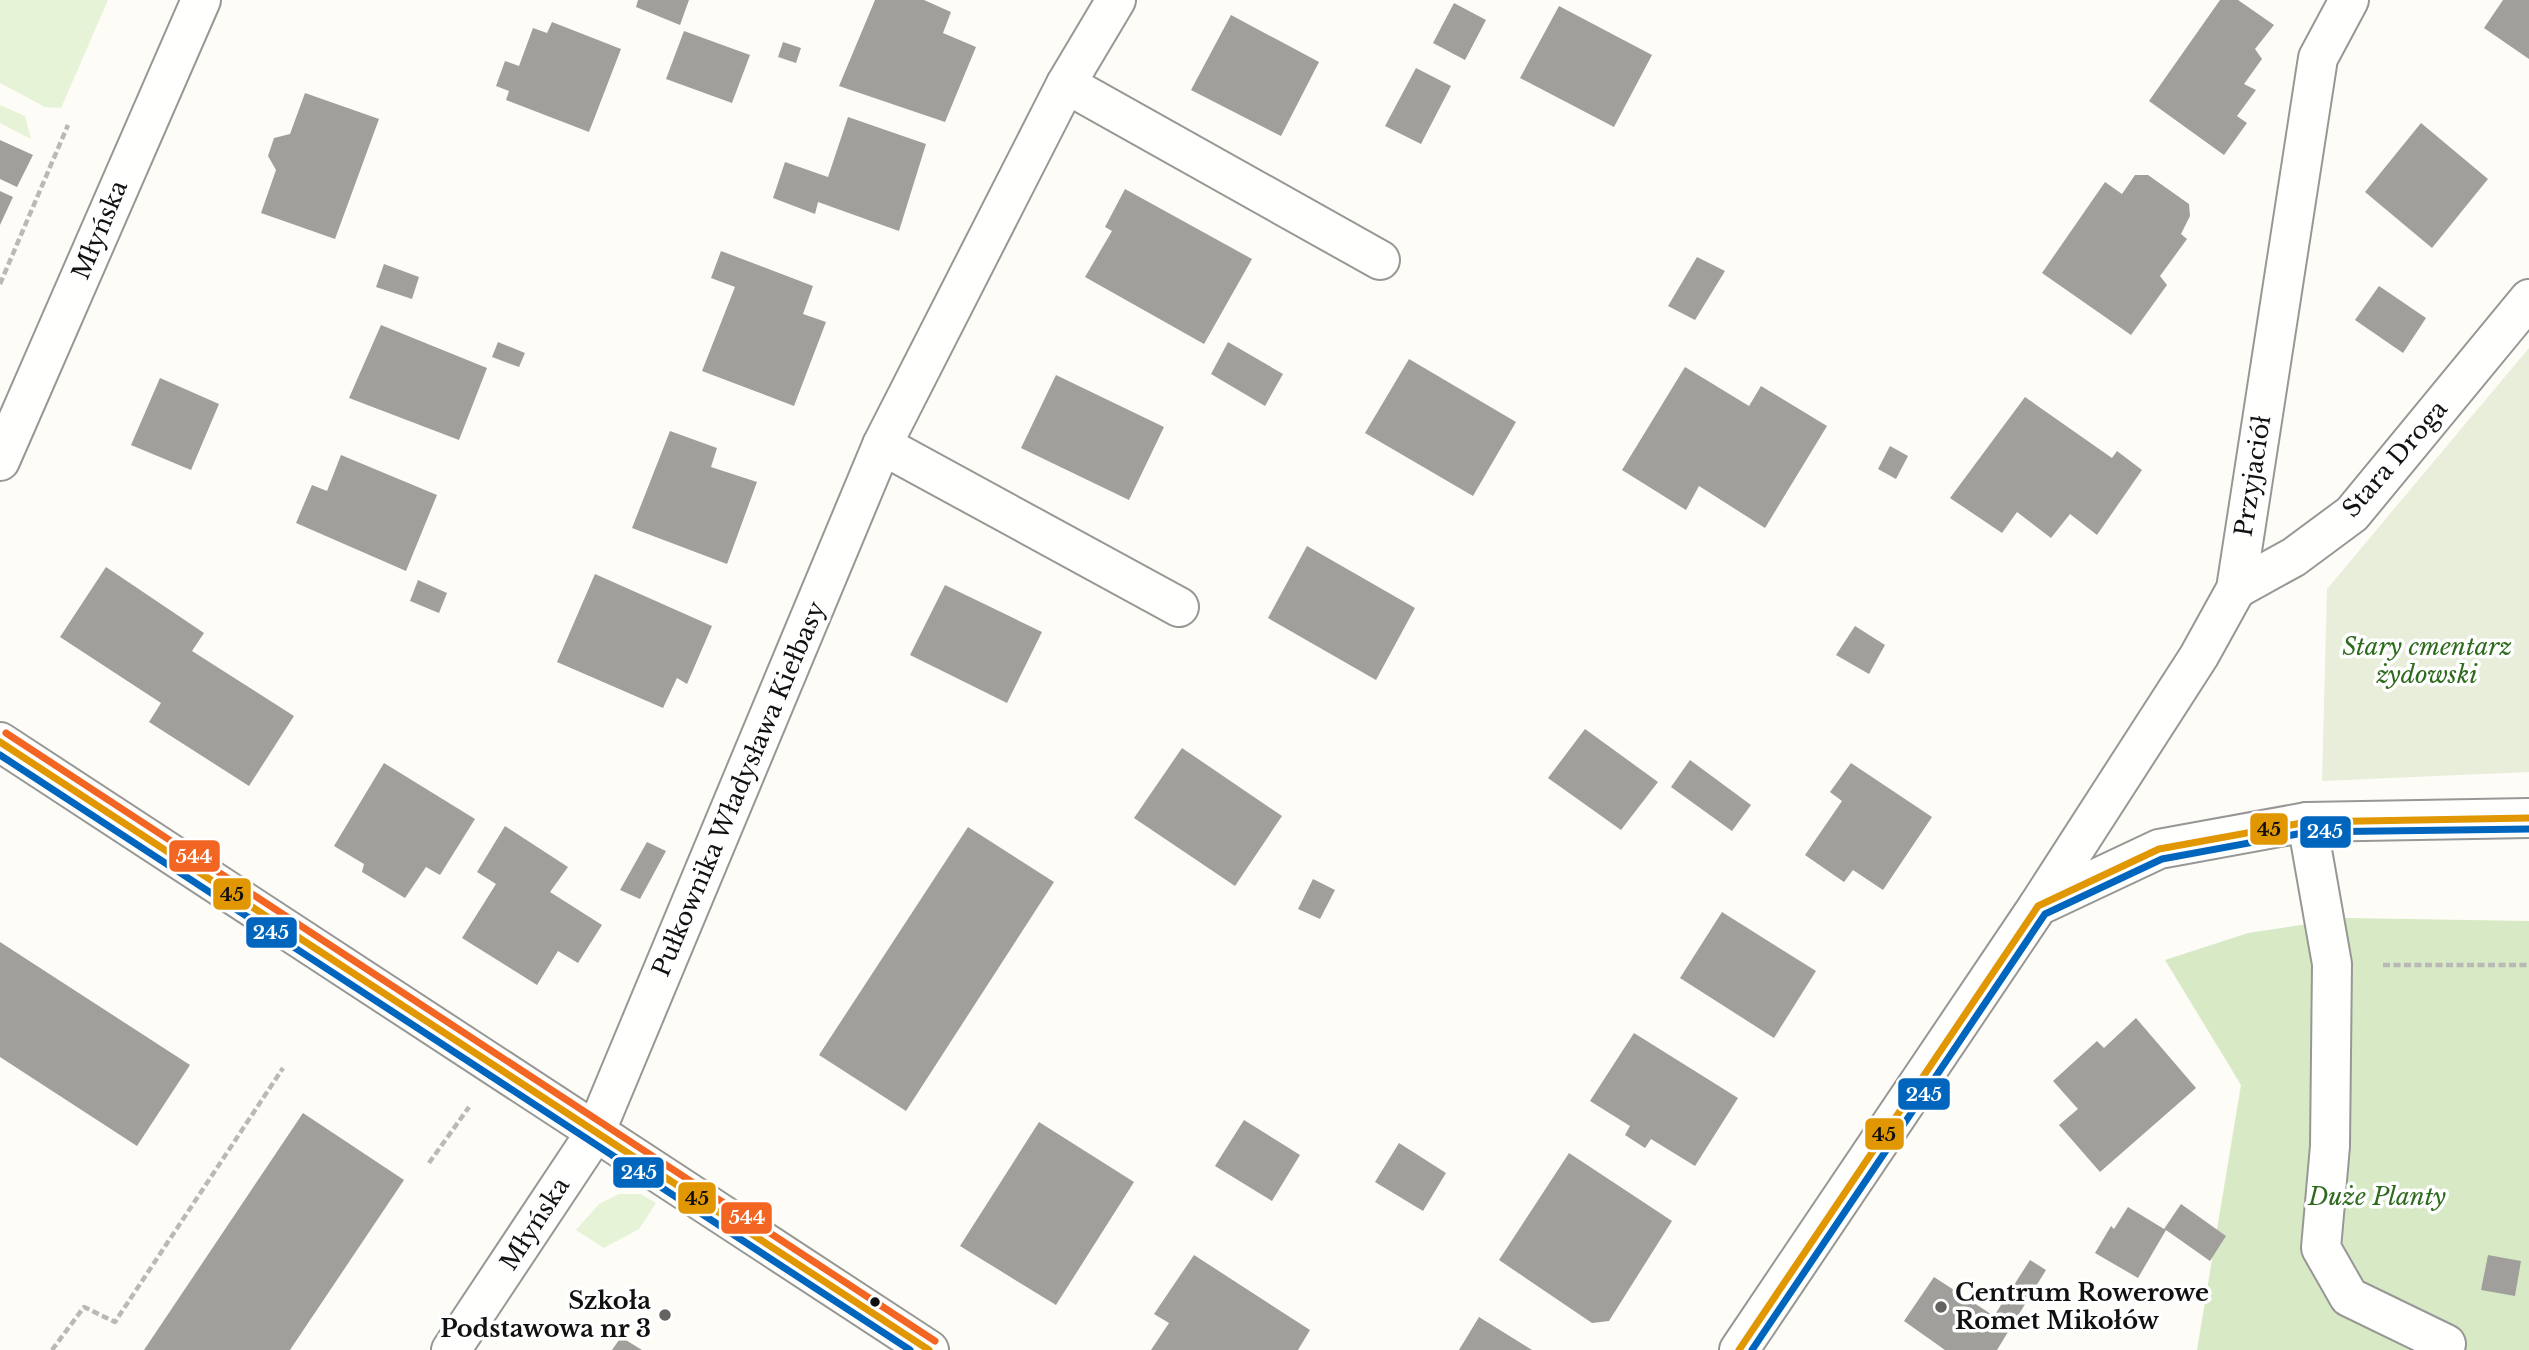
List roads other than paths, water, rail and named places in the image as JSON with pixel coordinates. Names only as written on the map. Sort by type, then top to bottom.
[{"type":"street","name":"Młyńska","points":[[0,461],[201,0]]},
{"type":"street","name":"Pułkownika Władysława Kiełbasy","points":[[595,1133],[882,446],[1066,84],[1116,0]]},
{"type":"street","name":"Przyjaciół","points":[[1739,1350],[2038,906],[2199,656],[2236,589],[2318,58],[2349,0]]},
{"type":"street","points":[[1066,84],[1380,260]]},
{"type":"street","name":"Stara Droga","points":[[2236,589],[2294,557],[2352,514],[2529,299]]},
{"type":"street","points":[[882,446],[1179,607]]},
{"type":"street","points":[[0,742],[929,1350]]},
{"type":"street","points":[[2038,906],[2159,849],[2307,822],[2529,818]]},
{"type":"street","points":[[2307,822],[2332,964],[2330,1146],[2321,1248],[2349,1297],[2446,1344]]},
{"type":"street","name":"Młyńska","points":[[451,1350],[595,1133]]},
{"type":"place","name":"Centrum Rowerowe Romet Mikołów","points":[[1941,1307]]},
{"type":"place","name":"Szkoła Podstawowa nr 3","points":[[665,1315]]},
{"type":"park label","name":"Stary cmentarz żydowski","points":[[2427,661]]},
{"type":"park label","name":"Duże Planty","points":[[2377,1197]]}]
